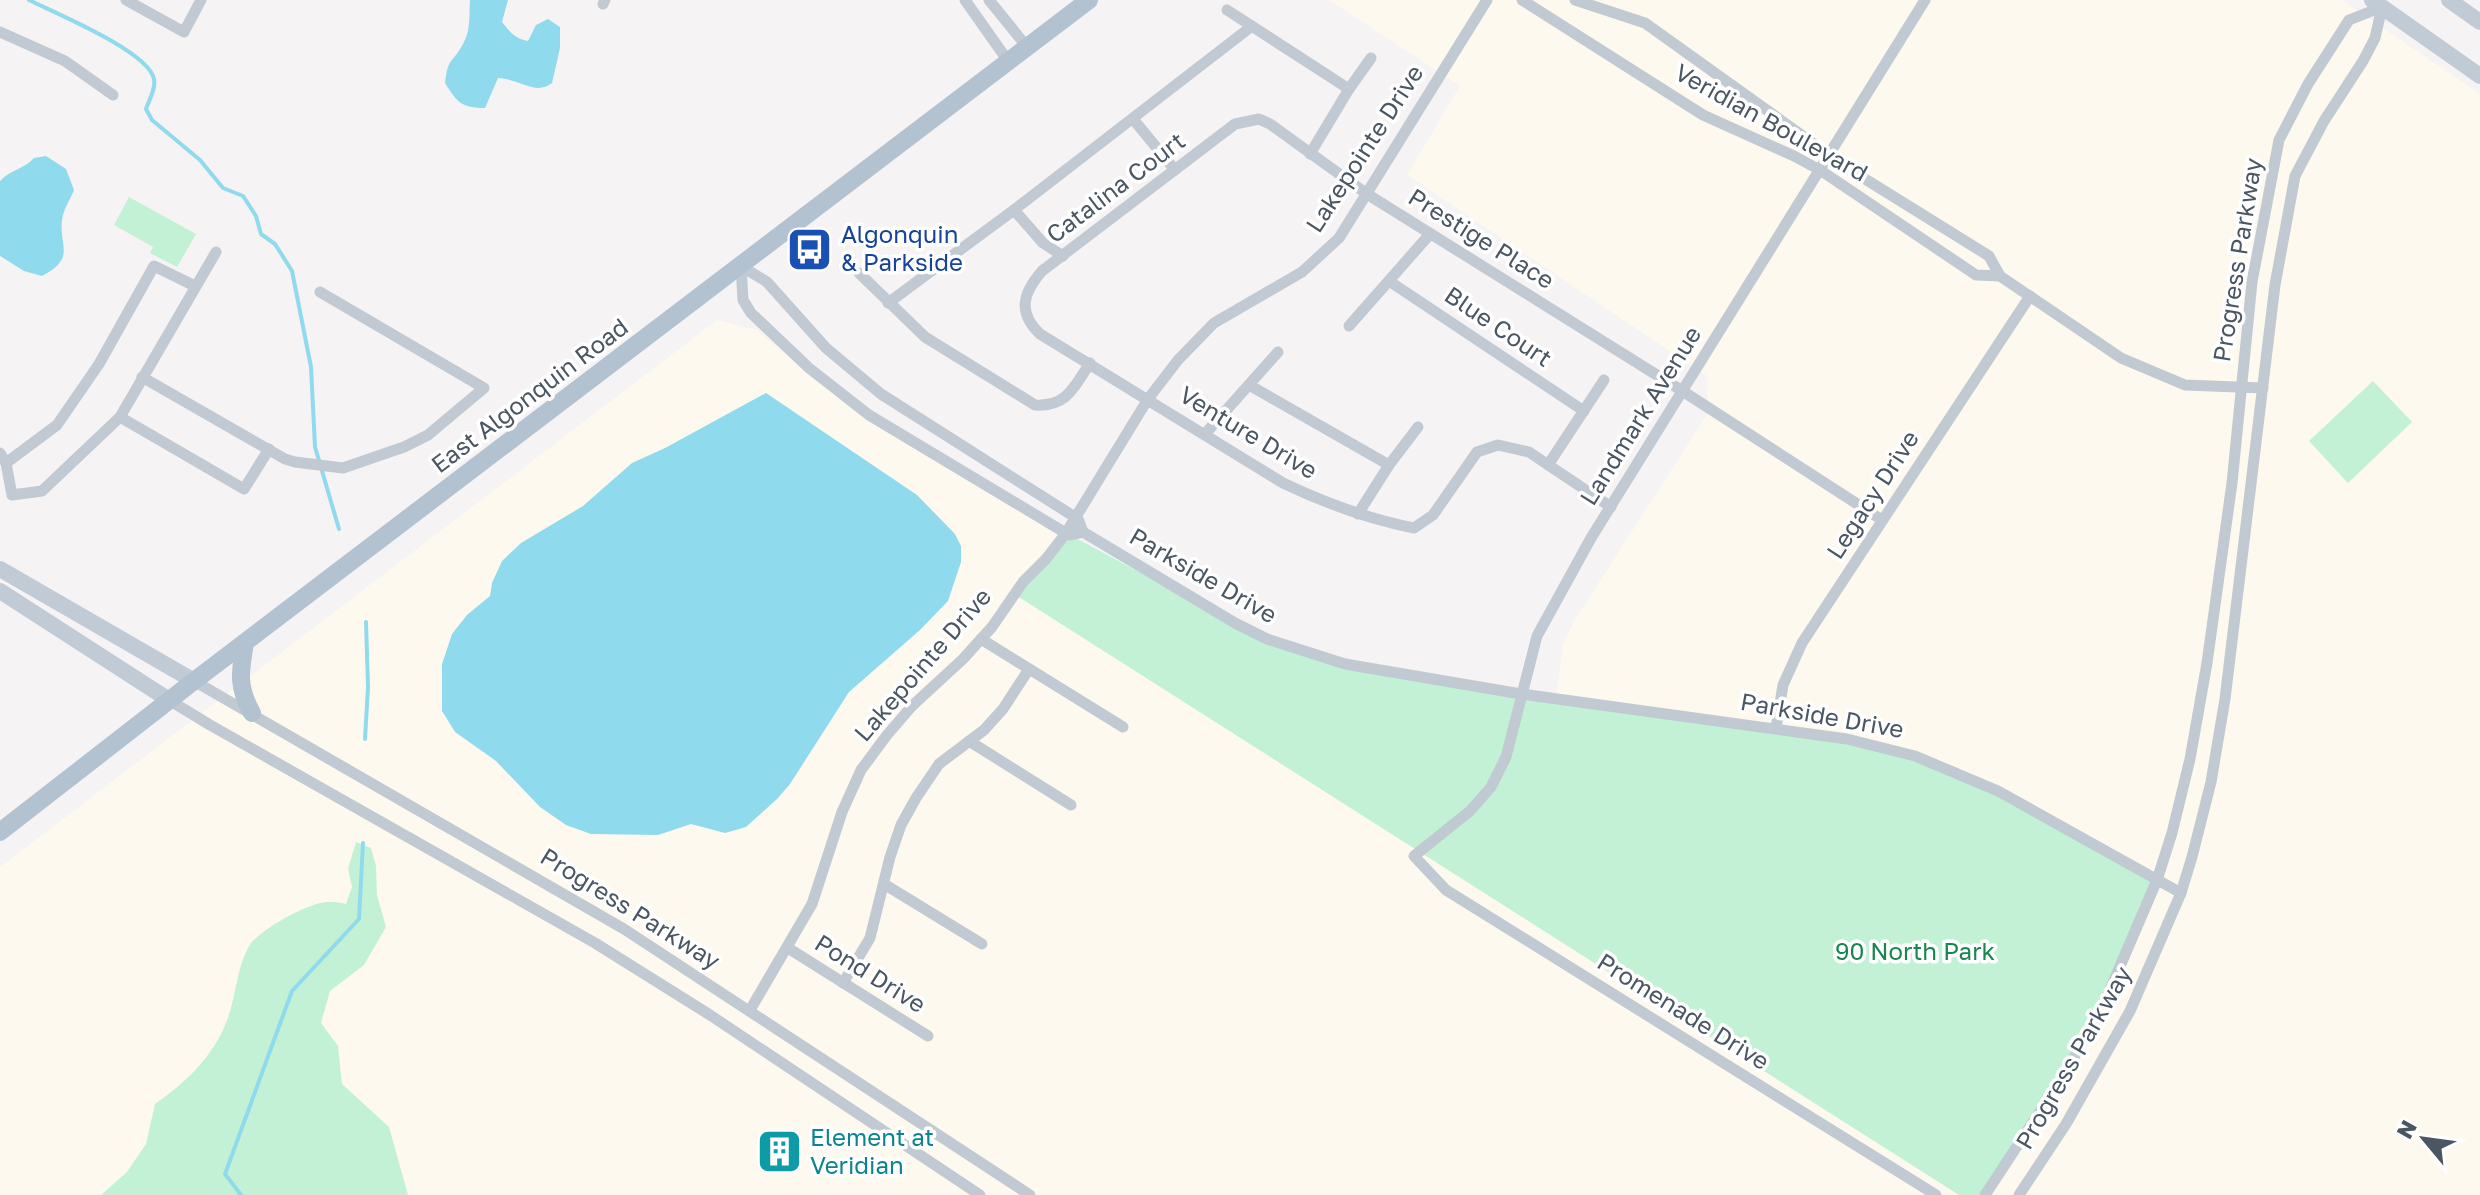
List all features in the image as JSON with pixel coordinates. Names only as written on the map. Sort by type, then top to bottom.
[{"type":"main road","name":"East Algonquin Road","points":[[0,832],[1089,0]]},
{"type":"main road","points":[[245,643],[239,678],[252,713]]},
{"type":"street","points":[[126,0],[184,32],[201,0]]},
{"type":"street","points":[[965,0],[1008,61]]},
{"type":"street","points":[[989,0],[1027,47]]},
{"type":"street","name":"Lakepointe Drive","points":[[750,1010],[812,904],[842,812],[861,770],[912,706],[981,639],[1023,582],[1066,533],[1148,399],[1178,360],[1214,323],[1302,272],[1339,238],[1487,0]]},
{"type":"street","name":"Veridian Boulevard","points":[[1522,0],[1703,115],[1820,170],[1976,275],[2000,276]]},
{"type":"street","name":"Veridian Boulevard","points":[[1575,0],[1645,23],[1849,169],[1989,256],[2000,276],[2121,358],[2185,385],[2263,388]]},
{"type":"street","name":"Landmark Avenue","points":[[1414,856],[1470,811],[1491,787],[1506,757],[1537,636],[1591,538],[1925,0]]},
{"type":"street","points":[[2449,0],[2480,22]]},
{"type":"street","points":[[2377,4],[2480,76]]},
{"type":"street","name":"Progress Parkway","points":[[1985,1195],[2066,1072],[2106,999],[2157,880],[2190,759],[2205,675],[2232,483],[2252,282],[2279,140],[2308,84],[2349,20],[2377,4]]},
{"type":"street","name":"Progress Parkway","points":[[2019,1195],[2066,1124],[2130,1011],[2181,893],[2211,782],[2222,713],[2275,285],[2295,176],[2324,121],[2375,38],[2377,4]]},
{"type":"street","points":[[1227,10],[1349,89]]},
{"type":"street","points":[[888,303],[1252,26]]},
{"type":"street","points":[[0,32],[65,61],[113,95]]},
{"type":"street","points":[[1310,154],[1371,58]]},
{"type":"street","points":[[1133,119],[1175,170]]},
{"type":"street","name":"Prestige Place","points":[[1259,119],[1367,194],[1882,520]]},
{"type":"street","name":"Catalina Court","points":[[1025,315],[1025,300],[1032,283],[1063,256],[1235,124],[1259,119]]},
{"type":"street","points":[[1014,210],[1043,243],[1063,256]]},
{"type":"street","points":[[1349,326],[1430,234]]},
{"type":"street","points":[[195,286],[154,266],[99,364],[57,425],[3,458],[12,495],[42,491],[120,417],[216,252]]},
{"type":"street","points":[[741,266],[767,282],[826,348],[881,394],[1075,517],[1083,532],[1069,535],[869,415],[809,368],[751,313],[743,300],[741,266]]},
{"type":"street","points":[[859,273],[925,337],[1035,405],[1051,406],[1066,398],[1090,363]]},
{"type":"street","name":"Blue Court","points":[[1389,281],[1584,411]]},
{"type":"street","points":[[142,377],[295,462],[343,468],[404,447],[428,435],[484,388],[320,292]]},
{"type":"street","name":"Legacy Drive","points":[[1776,728],[1783,685],[1802,643],[2030,296]]},
{"type":"street","name":"Venture Drive","points":[[1025,315],[1028,323],[1040,334],[1283,483],[1375,520],[1414,528],[1433,515],[1477,452],[1498,445],[1529,452],[1611,507]]},
{"type":"street","points":[[1205,434],[1278,352]]},
{"type":"street","points":[[1548,465],[1604,380]]},
{"type":"street","points":[[1249,385],[1389,465]]},
{"type":"street","points":[[120,417],[244,489],[269,449]]},
{"type":"street","points":[[1358,514],[1418,427]]},
{"type":"street","name":"Parkside Drive","points":[[1083,532],[1235,623],[1267,639],[1345,664],[1521,694],[1847,739],[1915,756],[1968,776],[2181,893]]},
{"type":"street","points":[[0,569],[194,681]]},
{"type":"street","points":[[0,591],[169,700]]},
{"type":"street","points":[[981,639],[1123,727]]},
{"type":"street","points":[[843,983],[870,938],[901,825],[916,798],[939,764],[984,730],[1003,709],[1029,669]]},
{"type":"street","name":"Progress Parkway","points":[[194,681],[581,903],[750,1010],[1030,1195]]},
{"type":"street","name":"Progress Parkway","points":[[169,700],[606,949],[980,1195]]},
{"type":"street","points":[[969,741],[1071,805]]},
{"type":"street","name":"Promenade Drive","points":[[1414,856],[1446,890],[1936,1195]]},
{"type":"street","points":[[884,884],[982,944]]},
{"type":"street","name":"Pond Drive","points":[[788,948],[928,1036]]},
{"type":"shaded area","points":[[1329,0],[2342,0],[2480,94],[2480,1195],[0,1195],[0,867],[717,320],[756,330],[842,400],[1069,535],[1235,623],[1309,653],[1556,698],[1563,644],[1574,621],[1708,413],[1707,376],[1407,175],[1460,86]]},
{"type":"green space","points":[[129,197],[196,234],[177,267],[150,253],[153,247],[114,225]]},
{"type":"green space","points":[[2373,381],[2412,422],[2348,483],[2309,441]]},
{"type":"green space","name":"90 North Park","points":[[1066,533],[1235,623],[1345,664],[1847,739],[1968,776],[2157,880],[2106,999],[1985,1195],[1959,1195],[1014,594]]},
{"type":"green space","points":[[356,842],[371,848],[376,866],[377,895],[386,927],[364,965],[330,991],[321,1023],[338,1046],[342,1084],[389,1127],[408,1195],[101,1195],[127,1172],[146,1144],[155,1104],[187,1078],[220,1036],[229,1014],[241,964],[254,940],[273,925],[320,903],[346,904],[352,887],[348,869]]},
{"type":"water","points":[[470,0],[508,0],[502,22],[523,40],[528,41],[536,25],[548,19],[560,27],[560,48],[552,83],[540,88],[498,78],[485,108],[470,107],[457,99],[445,83],[446,75],[467,33]]},
{"type":"water","points":[[46,156],[66,169],[74,190],[63,215],[63,256],[60,263],[42,276],[24,271],[0,256],[0,181],[34,158]]},
{"type":"water","points":[[766,393],[917,495],[955,534],[961,546],[961,562],[948,601],[920,630],[849,692],[790,784],[746,827],[725,833],[691,824],[658,835],[591,834],[566,825],[540,807],[496,761],[455,732],[442,711],[442,664],[452,634],[467,615],[490,596],[502,561],[521,543],[583,506],[632,463]]},
{"type":"waterway","points":[[29,0],[119,45],[148,68],[154,79],[146,109],[152,120],[200,160],[223,188],[243,196],[256,216],[261,234],[275,244],[292,271],[311,367],[315,447],[339,529]]},
{"type":"waterway","points":[[365,739],[368,687],[366,622]]},
{"type":"waterway","points":[[241,1195],[225,1174],[292,991],[359,919],[363,843]]},
{"type":"place","name":"Algonquin & Parkside","points":[[810,249]]},
{"type":"place","name":"Element at Veridian","points":[[779,1152]]}]
